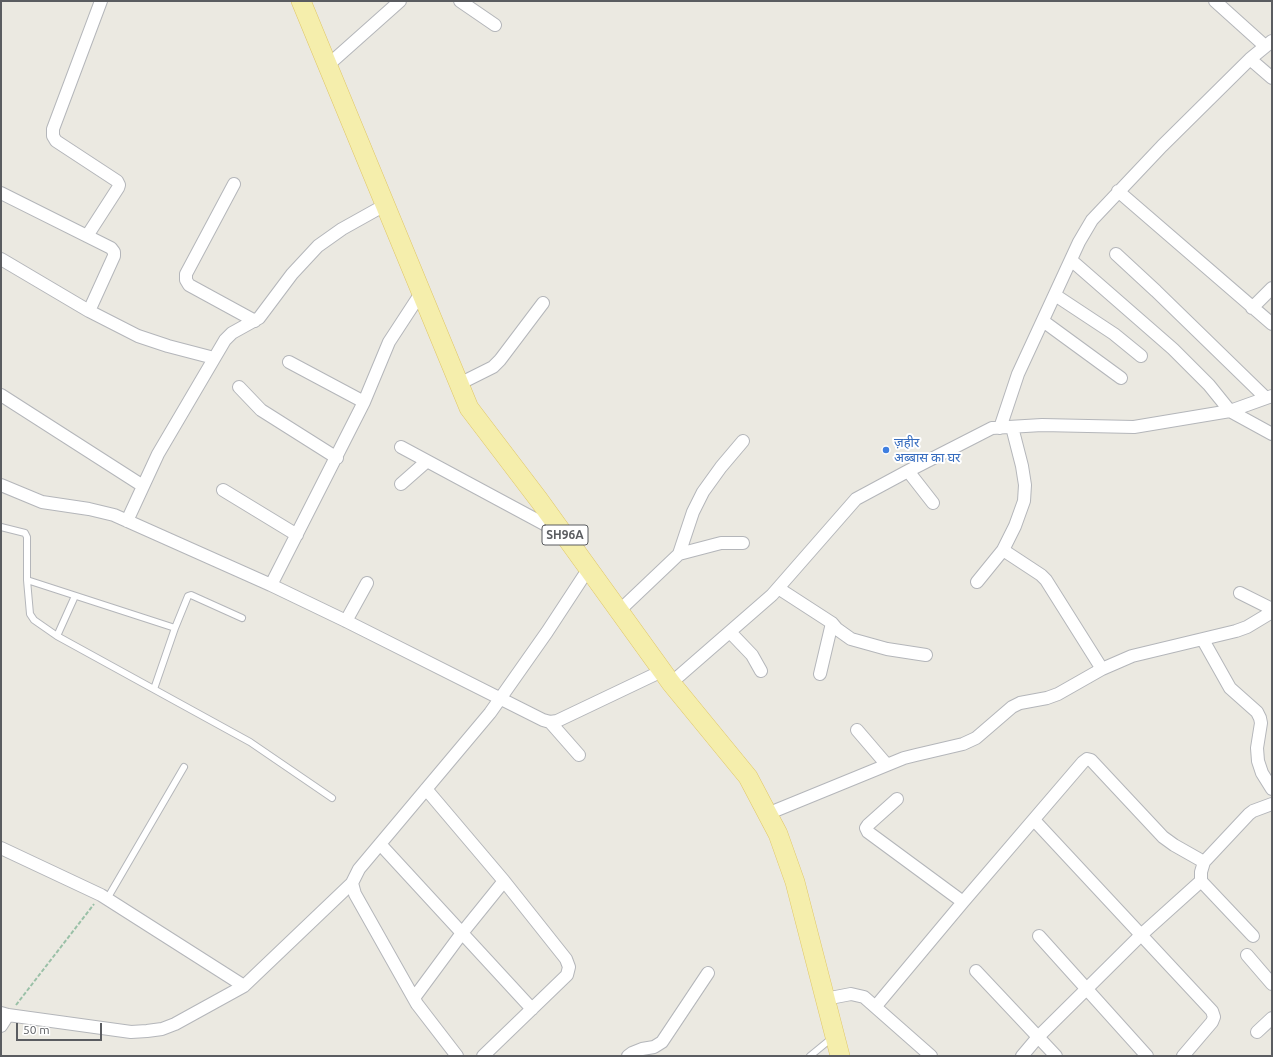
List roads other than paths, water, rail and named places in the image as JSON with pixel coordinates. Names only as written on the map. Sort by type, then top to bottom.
[{"type":"main road","name":"SH96A","points":[[301,1],[469,408],[565,535],[667,677],[748,777],[778,834],[795,882],[840,1056]]},
{"type":"street","points":[[87,236],[118,188],[117,181],[56,141],[53,136],[53,130],[101,1]]},
{"type":"street","points":[[328,66],[400,1]]},
{"type":"street","points":[[460,1],[495,25]]},
{"type":"street","points":[[977,582],[1003,550],[1020,514],[1024,501],[1025,486],[1022,466],[1006,427],[1018,374],[1079,242],[1092,220],[1118,191],[1250,59],[1269,43],[1215,1]]},
{"type":"street","points":[[1250,59],[1272,78]]},
{"type":"street","points":[[234,184],[186,274],[186,280],[189,284],[255,320]]},
{"type":"street","points":[[1118,191],[1272,324]]},
{"type":"street","points":[[1,193],[111,248],[114,252],[114,256],[89,311]]},
{"type":"street","points":[[127,521],[158,454],[228,336],[255,320],[262,314],[292,274],[318,246],[342,229],[384,205]]},
{"type":"street","points":[[1,486],[42,502],[101,511],[127,521],[346,620],[543,720],[550,722],[557,721],[667,677],[730,632],[772,595],[856,499],[908,470],[992,428],[1042,425],[1134,427],[1230,411],[1269,397],[1116,254]]},
{"type":"street","points":[[1,259],[89,311],[138,336],[168,346],[214,358]]},
{"type":"street","points":[[1071,260],[1173,349],[1209,385],[1230,411],[1272,434]]},
{"type":"street","points":[[1252,308],[1272,288]]},
{"type":"street","points":[[271,585],[337,458],[364,402],[389,342],[421,293]]},
{"type":"street","points":[[1055,295],[1114,334],[1141,356]]},
{"type":"street","points":[[459,384],[493,367],[500,360],[543,303]]},
{"type":"street","points":[[1043,321],[1121,378]]},
{"type":"street","points":[[289,362],[364,402]]},
{"type":"street","points":[[239,387],[261,410],[337,458]]},
{"type":"street","points":[[1,395],[143,486]]},
{"type":"street","points":[[619,611],[679,554],[693,512],[703,492],[721,467],[743,441]]},
{"type":"street","points":[[401,447],[426,462],[565,535]]},
{"type":"street","points":[[401,484],[426,462]]},
{"type":"street","points":[[908,470],[933,503]]},
{"type":"street","points":[[223,490],[298,535]]},
{"type":"street","points":[[679,554],[721,544],[743,543]]},
{"type":"street","points":[[1003,550],[1041,575],[1046,580],[1102,669]]},
{"type":"street","points":[[1,1026],[4,1014],[132,1032],[147,1032],[162,1029],[175,1024],[244,986],[352,883],[359,869],[490,713],[547,632],[589,568]]},
{"type":"street","points":[[346,620],[367,583]]},
{"type":"street","points":[[778,588],[832,623],[837,629],[851,639],[887,649],[926,655]]},
{"type":"street","points":[[1240,593],[1272,609]]},
{"type":"street","points":[[767,814],[887,765],[916,755],[963,744],[976,738],[1012,707],[1020,703],[1058,694],[1102,669],[1140,654],[1203,640],[1247,627],[1272,612]]},
{"type":"street","points":[[820,674],[832,623]]},
{"type":"street","points":[[730,632],[752,655],[761,671]]},
{"type":"street","points":[[1203,640],[1230,688],[1257,712],[1260,718],[1261,724],[1257,748],[1258,761],[1262,773],[1272,789]]},
{"type":"street","points":[[550,722],[579,755]]},
{"type":"street","points":[[857,730],[887,765]]},
{"type":"street","points":[[876,1006],[962,902],[1087,759],[1091,760],[1174,846],[1204,862]]},
{"type":"street","points":[[426,789],[504,881],[566,959],[569,967],[567,974],[484,1056]]},
{"type":"street","points":[[897,799],[868,825],[866,828],[868,832],[962,902]]},
{"type":"street","points":[[1253,936],[1201,881],[1201,872],[1204,862],[1249,814],[1272,804]]},
{"type":"street","points":[[1034,820],[1212,1011],[1214,1017],[1212,1022],[1183,1056]]},
{"type":"street","points":[[380,844],[532,1009]]},
{"type":"street","points":[[1,848],[104,897],[244,986]]},
{"type":"street","points":[[414,998],[462,933],[504,881]]},
{"type":"street","points":[[1022,1056],[1038,1038],[1141,935],[1201,881]]},
{"type":"street","points":[[352,883],[355,894],[414,998],[457,1056]]},
{"type":"street","points":[[1039,936],[1147,1056]]},
{"type":"street","points":[[1247,955],[1272,984]]},
{"type":"street","points":[[976,971],[1056,1056]]},
{"type":"street","points":[[628,1056],[642,1049],[654,1047],[662,1042],[708,973]]},
{"type":"street","points":[[825,999],[851,994],[858,994],[864,997],[931,1056]]},
{"type":"street","points":[[1257,1032],[1272,1018]]},
{"type":"lane","points":[[1,527],[26,533],[27,580],[30,614],[32,618],[57,636],[250,742],[332,798]]},
{"type":"lane","points":[[27,580],[175,628]]},
{"type":"lane","points":[[154,689],[175,628],[189,595],[242,618]]},
{"type":"lane","points":[[57,636],[75,596]]},
{"type":"lane","points":[[104,897],[184,767]]},
{"type":"lane","points":[[810,1056],[835,1035]]},
{"type":"place","name":"ज़हीर अब्बास का घर","points":[[886,450]]}]
